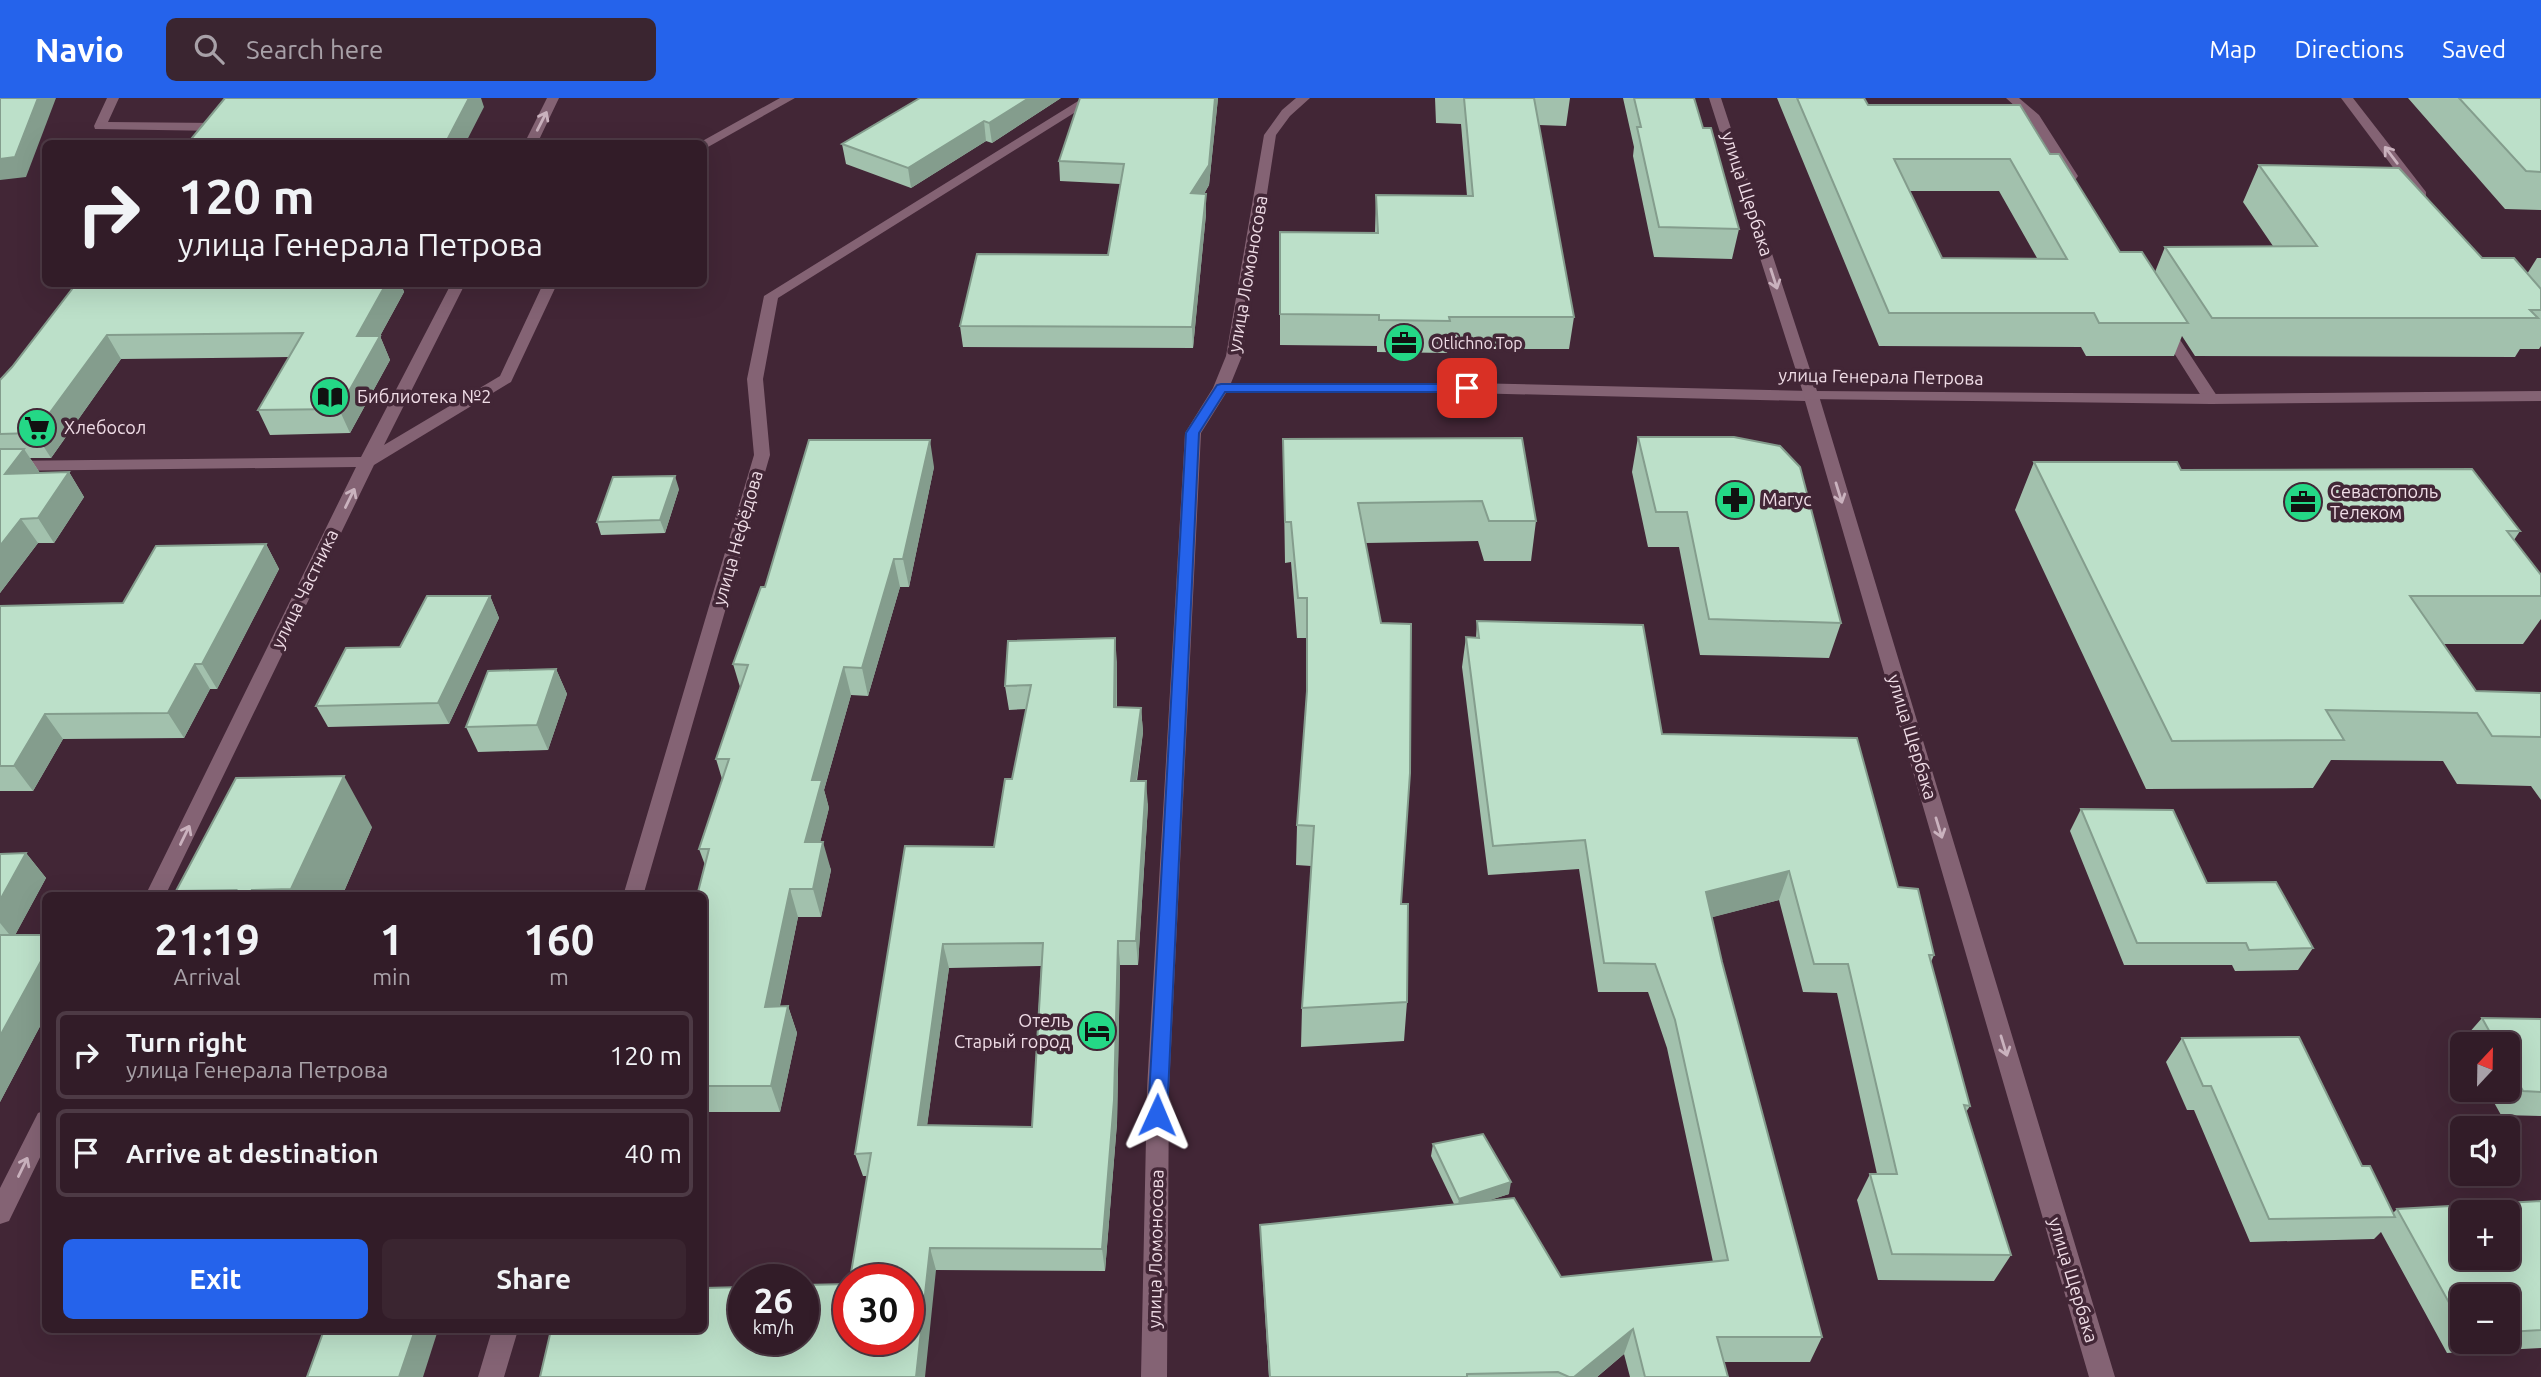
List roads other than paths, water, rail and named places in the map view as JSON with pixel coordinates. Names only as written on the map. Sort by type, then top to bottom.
[{"type":"street","points":[[113,98],[100,126],[223,122],[210,140]]},
{"type":"street","points":[[532,140],[553,98]]},
{"type":"street","points":[[707,142],[789,98]]},
{"type":"street","name":"улица Нефёдова","points":[[634,892],[762,455],[755,379],[771,296],[1092,98]]},
{"type":"street","name":"улица Ломоносова","points":[[1154,1377],[1158,1089],[1193,433],[1221,388],[1234,356],[1270,135],[1286,113],[1304,98]]},
{"type":"street","name":"улица Щербака","points":[[1715,98],[1811,396],[2102,1377]]},
{"type":"street","points":[[2012,98],[2035,118],[2078,187]]},
{"type":"street","points":[[2347,98],[2431,208]]},
{"type":"street","name":"улица Частника","points":[[157,892],[367,462],[456,287]]},
{"type":"street","points":[[0,466],[367,462],[506,379],[549,287]]},
{"type":"street","points":[[2156,313],[2211,399]]},
{"type":"street","name":"улица Генерала Петрова","points":[[1221,388],[1467,388],[1811,396],[2211,399],[2541,396]]},
{"type":"street","points":[[0,1213],[42,1128]]},
{"type":"street","points":[[491,1377],[504,1333]]},
{"type":"place","name":"Otlichno.Top","points":[[1404,343]]},
{"type":"place","name":"Библиотека №2","points":[[330,397]]},
{"type":"place","name":"Хлебосол","points":[[37,428]]},
{"type":"place","name":"Магус","points":[[1735,500]]},
{"type":"place","name":"Севастополь Телеком","points":[[2303,502]]},
{"type":"place","name":"Отель Старый город","points":[[1097,1031]]}]
